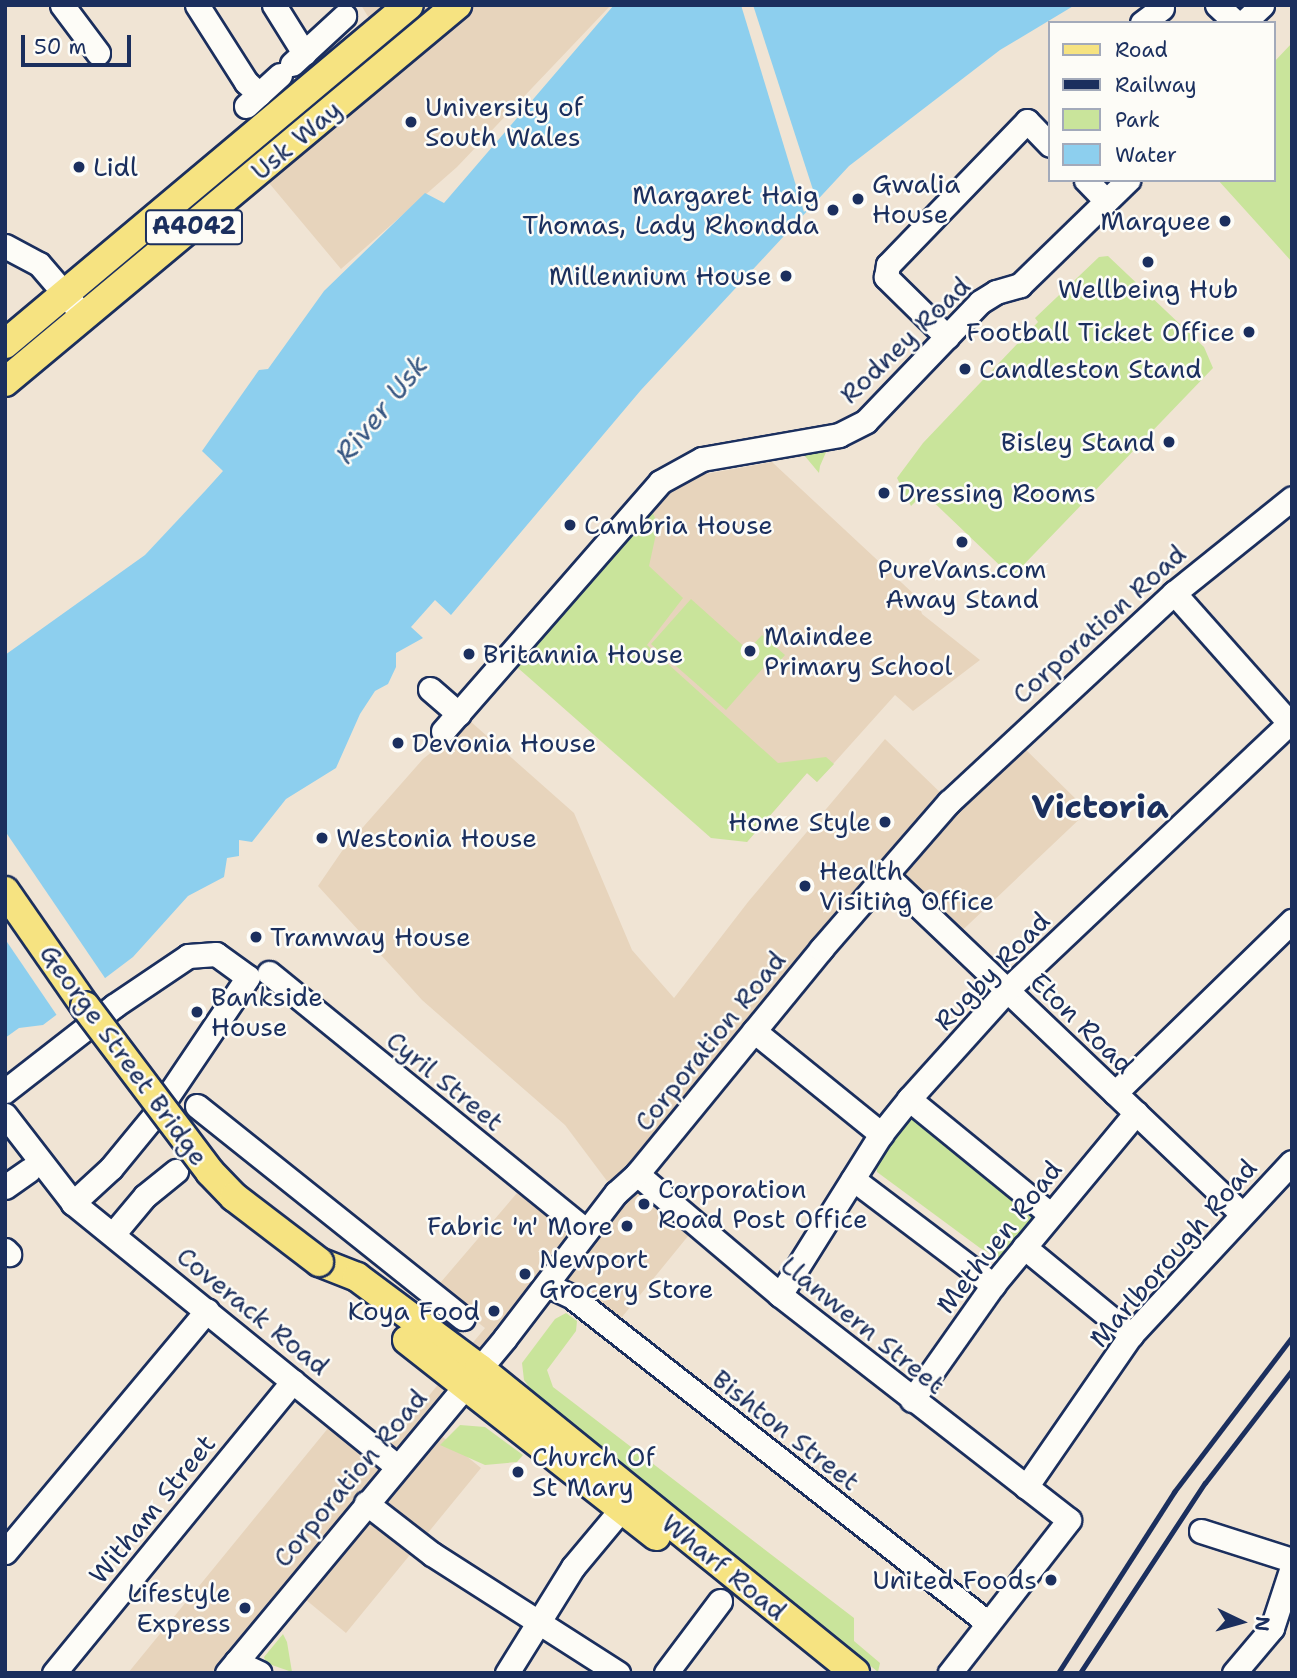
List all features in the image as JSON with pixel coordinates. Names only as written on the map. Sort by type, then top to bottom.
[{"type":"main road","name":"Usk Way","points":[[5,382],[85,319],[457,5]]},
{"type":"main road","name":"Usk Way","points":[[5,344],[66,295],[395,10]]},
{"type":"main road","name":"George Street Bridge","points":[[5,891],[133,1075],[209,1172],[234,1197],[319,1262],[357,1277],[389,1313]]},
{"type":"main road","name":"Wharf Road","points":[[389,1313],[855,1673]]},
{"type":"main road","name":"Wharf Road","points":[[472,1377],[520,1428],[824,1673]]},
{"type":"street","points":[[62,5],[99,53]]},
{"type":"street","points":[[197,5],[246,82],[253,100],[344,16]]},
{"type":"street","points":[[274,5],[292,64]]},
{"type":"street","points":[[1217,5],[1234,21]]},
{"type":"street","points":[[1245,21],[1262,5]]},
{"type":"street","points":[[1145,21],[1162,8]]},
{"type":"street","points":[[395,10],[413,40]]},
{"type":"street","points":[[947,337],[886,277],[893,258],[1027,121],[1048,143]]},
{"type":"street","points":[[1088,182],[1106,201]]},
{"type":"street","name":"Rodney Road","points":[[430,689],[451,723],[660,482],[702,458],[852,430],[876,412],[980,302],[1020,285],[1126,182]]},
{"type":"street","points":[[5,246],[39,264],[85,319]]},
{"type":"street","name":"Corporation Road","points":[[231,1667],[395,1465],[472,1377],[587,1231],[885,874],[980,770],[1174,593],[1292,498]]},
{"type":"street","points":[[1174,593],[1290,724]]},
{"type":"street","name":"Rugby Road","points":[[780,1295],[881,1134],[909,1099],[1007,990],[1290,724]]},
{"type":"street","name":"Eton Road","points":[[885,874],[1241,1213]]},
{"type":"street","points":[[1115,1093],[1292,921]]},
{"type":"street","points":[[5,1091],[75,1035],[188,957],[216,954],[248,977],[157,1112],[111,1168],[73,1203]]},
{"type":"street","name":"Cyril Street","points":[[269,973],[587,1231]]},
{"type":"street","points":[[754,1031],[881,1134]]},
{"type":"street","points":[[909,1099],[1050,1214]]},
{"type":"street","points":[[197,1106],[220,1136],[463,1318]]},
{"type":"street","name":"Methuen Road","points":[[912,1400],[993,1285],[1136,1113]]},
{"type":"street","name":"Coverack Road","points":[[5,1115],[73,1203],[114,1233],[395,1465]]},
{"type":"street","name":"Marlborough Road","points":[[1026,1487],[1131,1335],[1241,1213],[1292,1162]]},
{"type":"street","points":[[5,1187],[29,1170]]},
{"type":"street","points":[[114,1233],[145,1196],[176,1171]]},
{"type":"street","name":"Llanwern Street","points":[[637,1174],[780,1295],[1069,1520],[988,1623]]},
{"type":"street","points":[[853,1179],[993,1285]]},
{"type":"street","points":[[1024,1247],[1131,1335]]},
{"type":"street","name":"Bishton Street","points":[[547,1285],[571,1296],[988,1623]]},
{"type":"street","points":[[5,1552],[207,1310]]},
{"type":"street","name":"Witham Street","points":[[54,1673],[293,1381]]},
{"type":"street","points":[[366,1503],[432,1554],[618,1673]]},
{"type":"street","points":[[507,1673],[541,1624],[573,1567],[614,1518]]},
{"type":"street","points":[[1201,1531],[1292,1560]]},
{"type":"street","points":[[1234,1673],[1259,1649],[1272,1628],[1292,1567]]},
{"type":"street","points":[[666,1673],[720,1601]]},
{"type":"street","points":[[950,1673],[988,1623]]},
{"type":"street","points":[[231,1667],[260,1673]]},
{"type":"shaded area","name":"University of South Wales","points":[[361,5],[611,5],[457,167],[341,269],[264,177],[396,63]]},
{"type":"shaded area","name":"Maindee Primary School","points":[[772,462],[917,597],[922,614],[980,660],[913,711],[895,695],[817,782],[807,773],[747,842],[518,668],[683,478]]},
{"type":"shaded area","points":[[470,721],[574,813],[632,950],[674,998],[748,902],[885,739],[949,801],[1014,738],[1088,811],[950,942],[888,888],[639,1189],[693,1230],[618,1322],[566,1281],[439,1434],[481,1468],[346,1633],[288,1585],[215,1673],[128,1673],[329,1427],[373,1463],[485,1328],[435,1289],[523,1186],[577,1232],[613,1189],[565,1125],[422,1000],[318,886],[342,851],[423,759]]},
{"type":"green space","points":[[1292,43],[1292,262],[1220,182],[1276,182],[1276,60]]},
{"type":"green space","points":[[1108,256],[1204,347],[1213,368],[1012,577],[924,493],[911,506],[897,478],[923,443],[1038,322],[1035,318],[1099,257]]},
{"type":"green space","points":[[830,443],[820,466],[819,473],[799,449]]},
{"type":"green space","points":[[652,511],[658,525],[649,566],[683,598],[647,645],[778,763],[826,757],[834,764],[817,782],[807,773],[747,842],[711,838],[518,668]]},
{"type":"green space","points":[[691,599],[748,650],[762,635],[785,655],[777,664],[771,659],[726,710],[651,644]]},
{"type":"green space","points":[[912,1116],[921,1117],[1033,1206],[1037,1219],[1008,1256],[1000,1258],[980,1248],[877,1172],[876,1163],[904,1120]]},
{"type":"green space","points":[[566,1313],[577,1321],[576,1331],[547,1370],[553,1387],[854,1618],[854,1641],[880,1663],[878,1672],[533,1392],[524,1380],[522,1363],[555,1319]]},
{"type":"green space","points":[[460,1425],[485,1427],[523,1455],[517,1462],[485,1465],[440,1445]]},
{"type":"green space","points":[[283,1634],[292,1672],[266,1663],[264,1657]]},
{"type":"water","name":"River Usk","points":[[614,5],[1075,5],[1000,50],[849,166],[641,390],[451,615],[435,600],[411,627],[423,638],[396,653],[396,667],[388,684],[375,691],[360,714],[336,768],[286,799],[252,842],[239,840],[239,856],[227,858],[224,877],[188,896],[133,957],[43,1025],[19,1028],[5,1038],[5,655],[145,555],[223,471],[202,451],[259,370],[268,369],[324,291],[425,193],[444,203]]},
{"type":"pier","points":[[741,5],[753,5],[816,199],[804,212]]},
{"type":"pier","points":[[5,831],[107,981],[58,1017],[5,939]]},
{"type":"railway","points":[[1058,1673],[1174,1492],[1292,1337]]},
{"type":"railway","points":[[1080,1673],[1205,1483],[1292,1370]]},
{"type":"place","name":"University of South Wales","points":[[411,122]]},
{"type":"place","name":"Lidl","points":[[79,167]]},
{"type":"place","name":"Gwalia House","points":[[858,199]]},
{"type":"place","name":"Margaret Haig Thomas, Lady Rhondda","points":[[833,210]]},
{"type":"place","name":"Marquee","points":[[1225,221]]},
{"type":"place","name":"Wellbeing Hub","points":[[1148,262]]},
{"type":"place","name":"Millennium House","points":[[786,276]]},
{"type":"place","name":"Football Ticket Office","points":[[1249,332]]},
{"type":"place","name":"Candleston Stand","points":[[965,369]]},
{"type":"place","name":"Bisley Stand","points":[[1169,442]]},
{"type":"place","name":"Dressing Rooms","points":[[884,493]]},
{"type":"place","name":"Cambria House","points":[[570,525]]},
{"type":"place","name":"PureVans.com Away Stand","points":[[962,542]]},
{"type":"place","name":"Maindee Primary School","points":[[750,651]]},
{"type":"place","name":"Britannia House","points":[[469,654]]},
{"type":"place","name":"Devonia House","points":[[398,743]]},
{"type":"place","name":"Home Style","points":[[885,822]]},
{"type":"place","name":"Westonia House","points":[[322,838]]},
{"type":"place","name":"Health Visiting Office","points":[[805,886]]},
{"type":"place","name":"Tramway House","points":[[256,937]]},
{"type":"place","name":"Bankside House","points":[[197,1012]]},
{"type":"place","name":"Corporation Road Post Office","points":[[644,1204]]},
{"type":"place","name":"Fabric 'n' More","points":[[627,1226]]},
{"type":"place","name":"Newport Grocery Store","points":[[525,1274]]},
{"type":"place","name":"Koya Food","points":[[494,1311]]},
{"type":"place","name":"Church Of St Mary","points":[[518,1472]]},
{"type":"place","name":"United Foods","points":[[1051,1580]]},
{"type":"place","name":"Lifestyle Express","points":[[245,1608]]},
{"type":"district","name":"Victoria","points":[[1100,807]]}]
